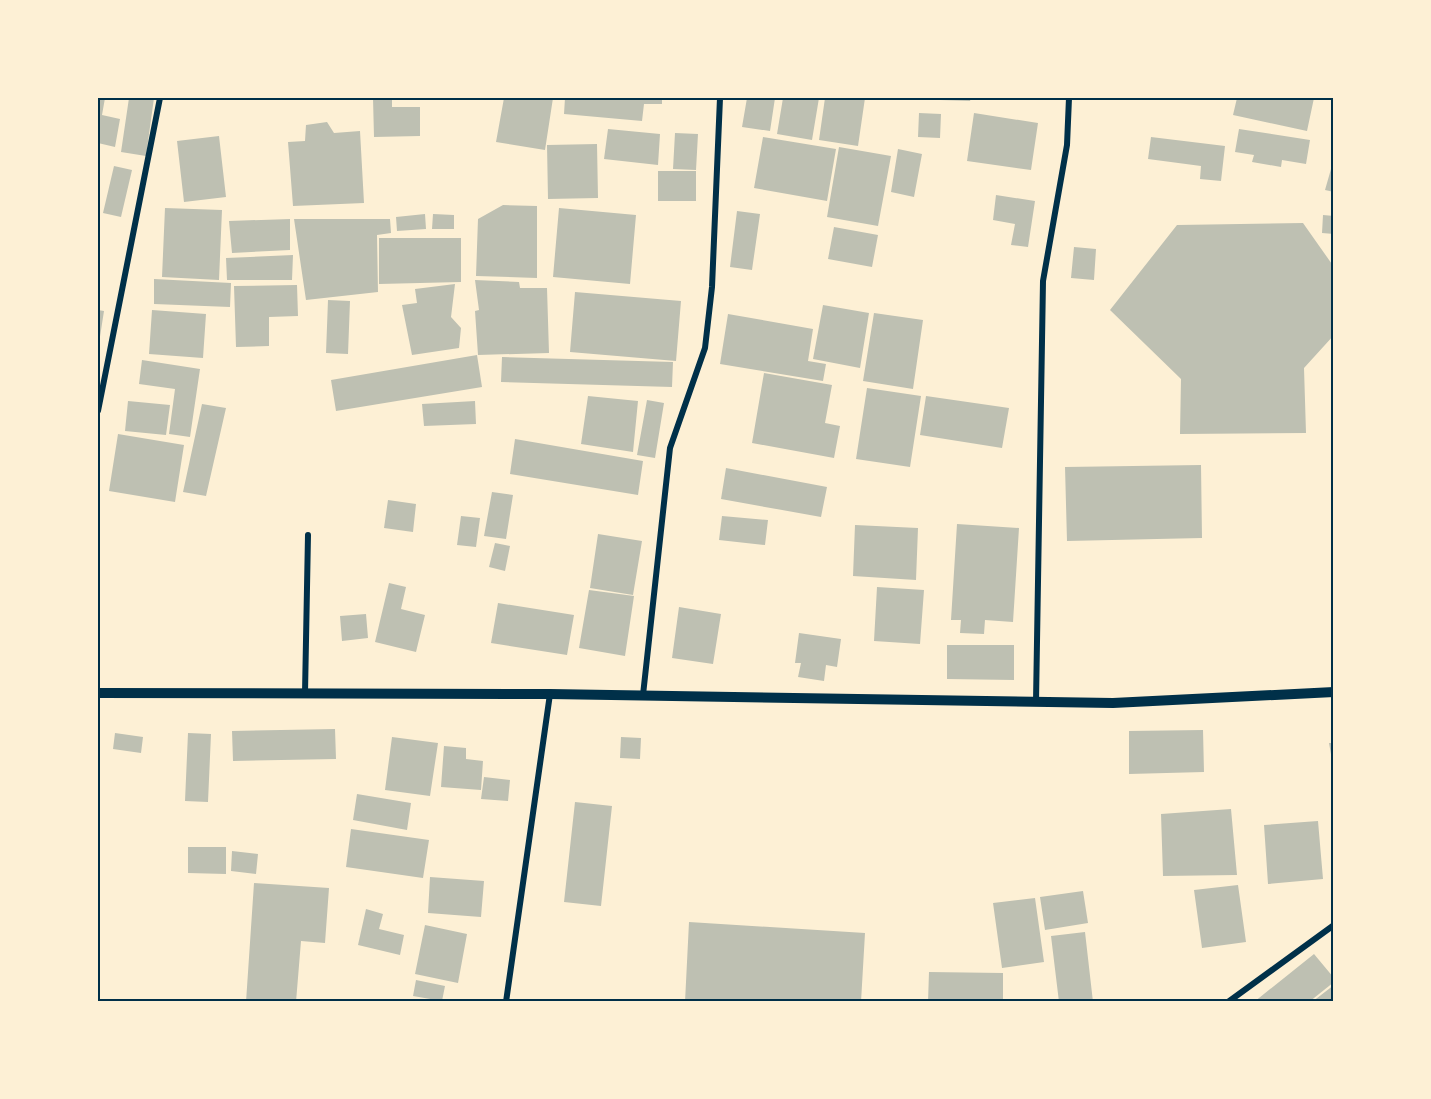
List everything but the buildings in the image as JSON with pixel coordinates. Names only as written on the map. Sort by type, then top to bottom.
[{"type":"street","points":[[98,411],[160,98]]},
{"type":"street","points":[[643,695],[670,448],[705,348],[712,287],[720,98]]},
{"type":"street","points":[[1036,702],[1042,280],[1067,145],[1069,98]]},
{"type":"street","points":[[305,693],[309,535]]},
{"type":"street","points":[[98,693],[550,694],[1113,703],[1334,692]]},
{"type":"street","points":[[506,1002],[550,694]]},
{"type":"street","points":[[1228,1002],[1334,925]]}]
